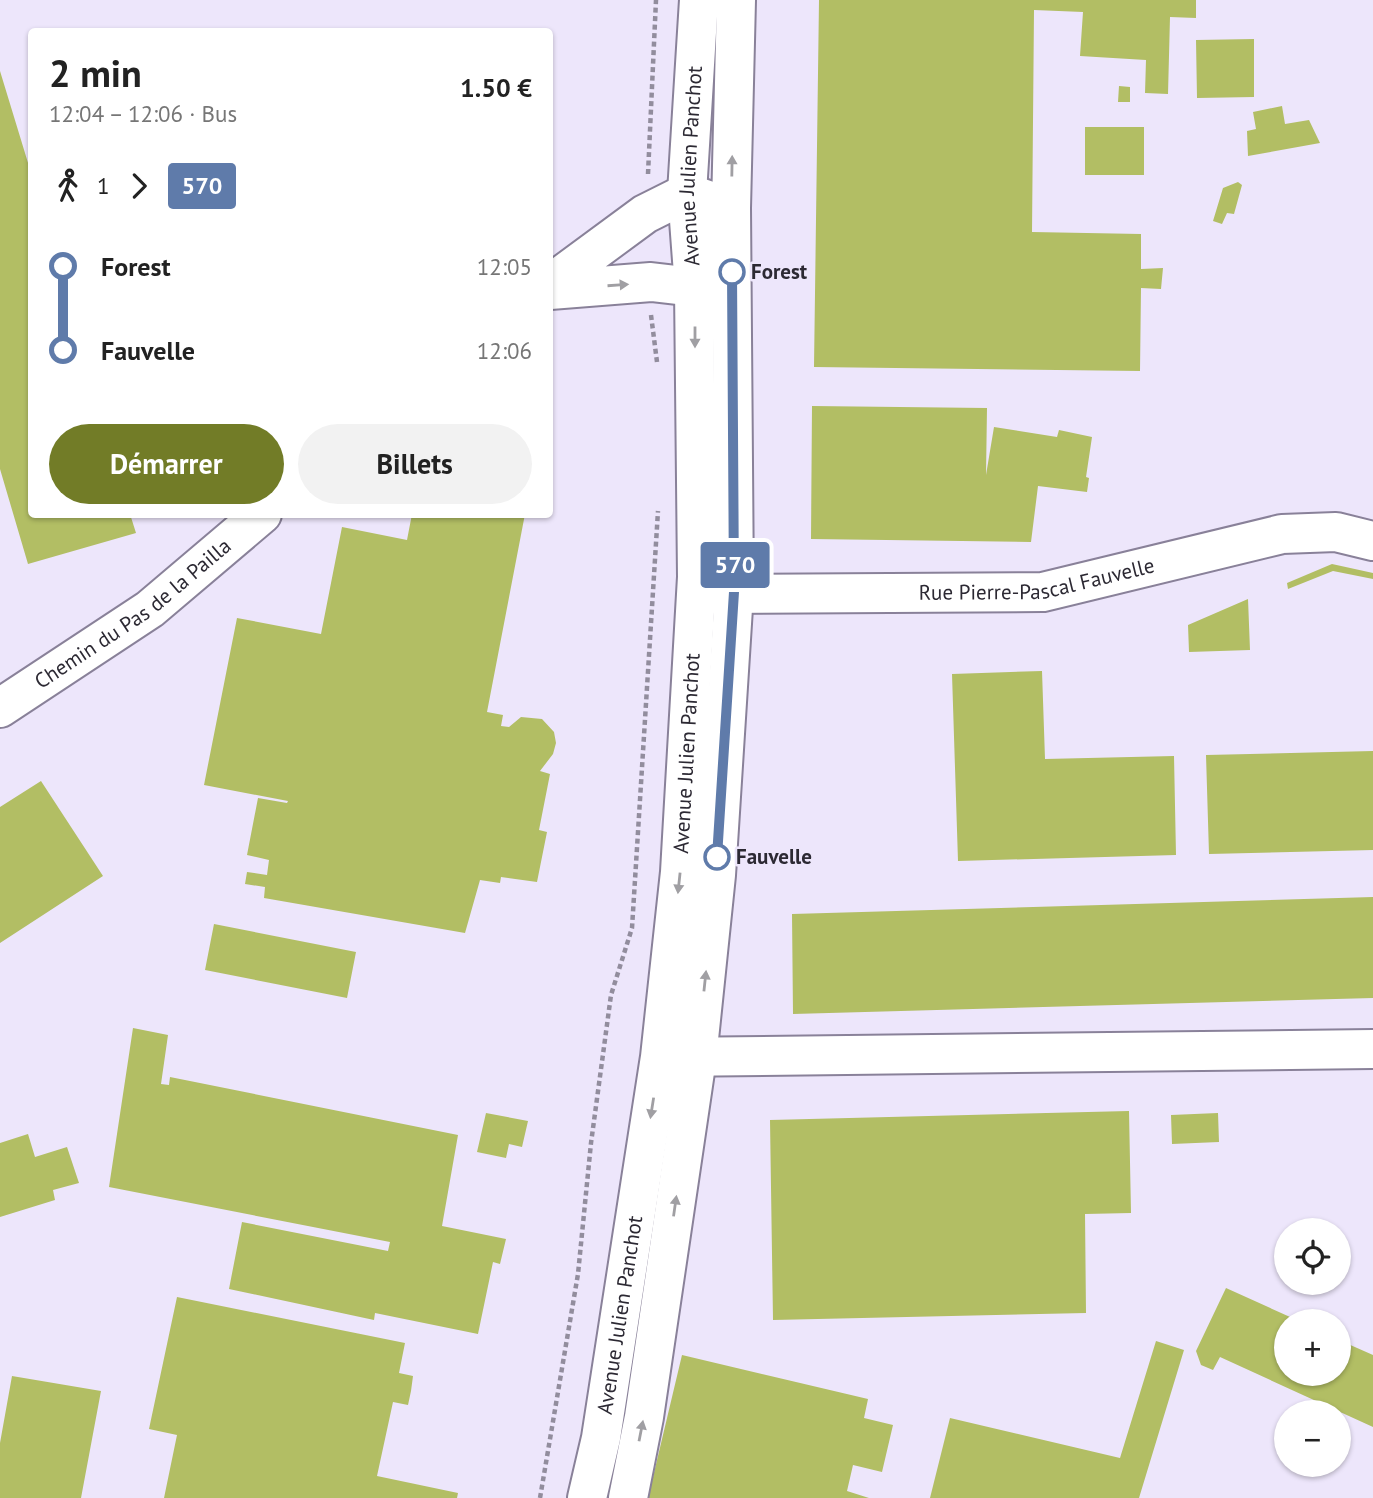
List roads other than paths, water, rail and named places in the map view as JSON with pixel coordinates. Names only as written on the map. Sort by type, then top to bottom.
[{"type":"main road","name":"Avenue Julien Panchot","points":[[628,1498],[644,1417],[678,1057],[680,872],[696,594],[694,288],[687,193],[699,0]]},
{"type":"main road","name":"Avenue Julien Panchot","points":[[587,1498],[716,875],[734,592],[731,208],[736,0]]},
{"type":"main road","points":[[553,282],[645,214],[687,193],[731,208],[694,288],[651,282],[553,290]]},
{"type":"main road","name":"Chemin du Pas de la Pailla","points":[[0,708],[150,609],[257,518]]},
{"type":"main road","name":"Rue Pierre-Pascal Fauvelle","points":[[696,594],[1043,592],[1282,534],[1336,532],[1373,541]]},
{"type":"main road","points":[[678,1057],[1373,1049]]},
{"type":"place","name":"Forest","points":[[732,272]]},
{"type":"place","name":"Fauvelle","points":[[717,857]]}]
